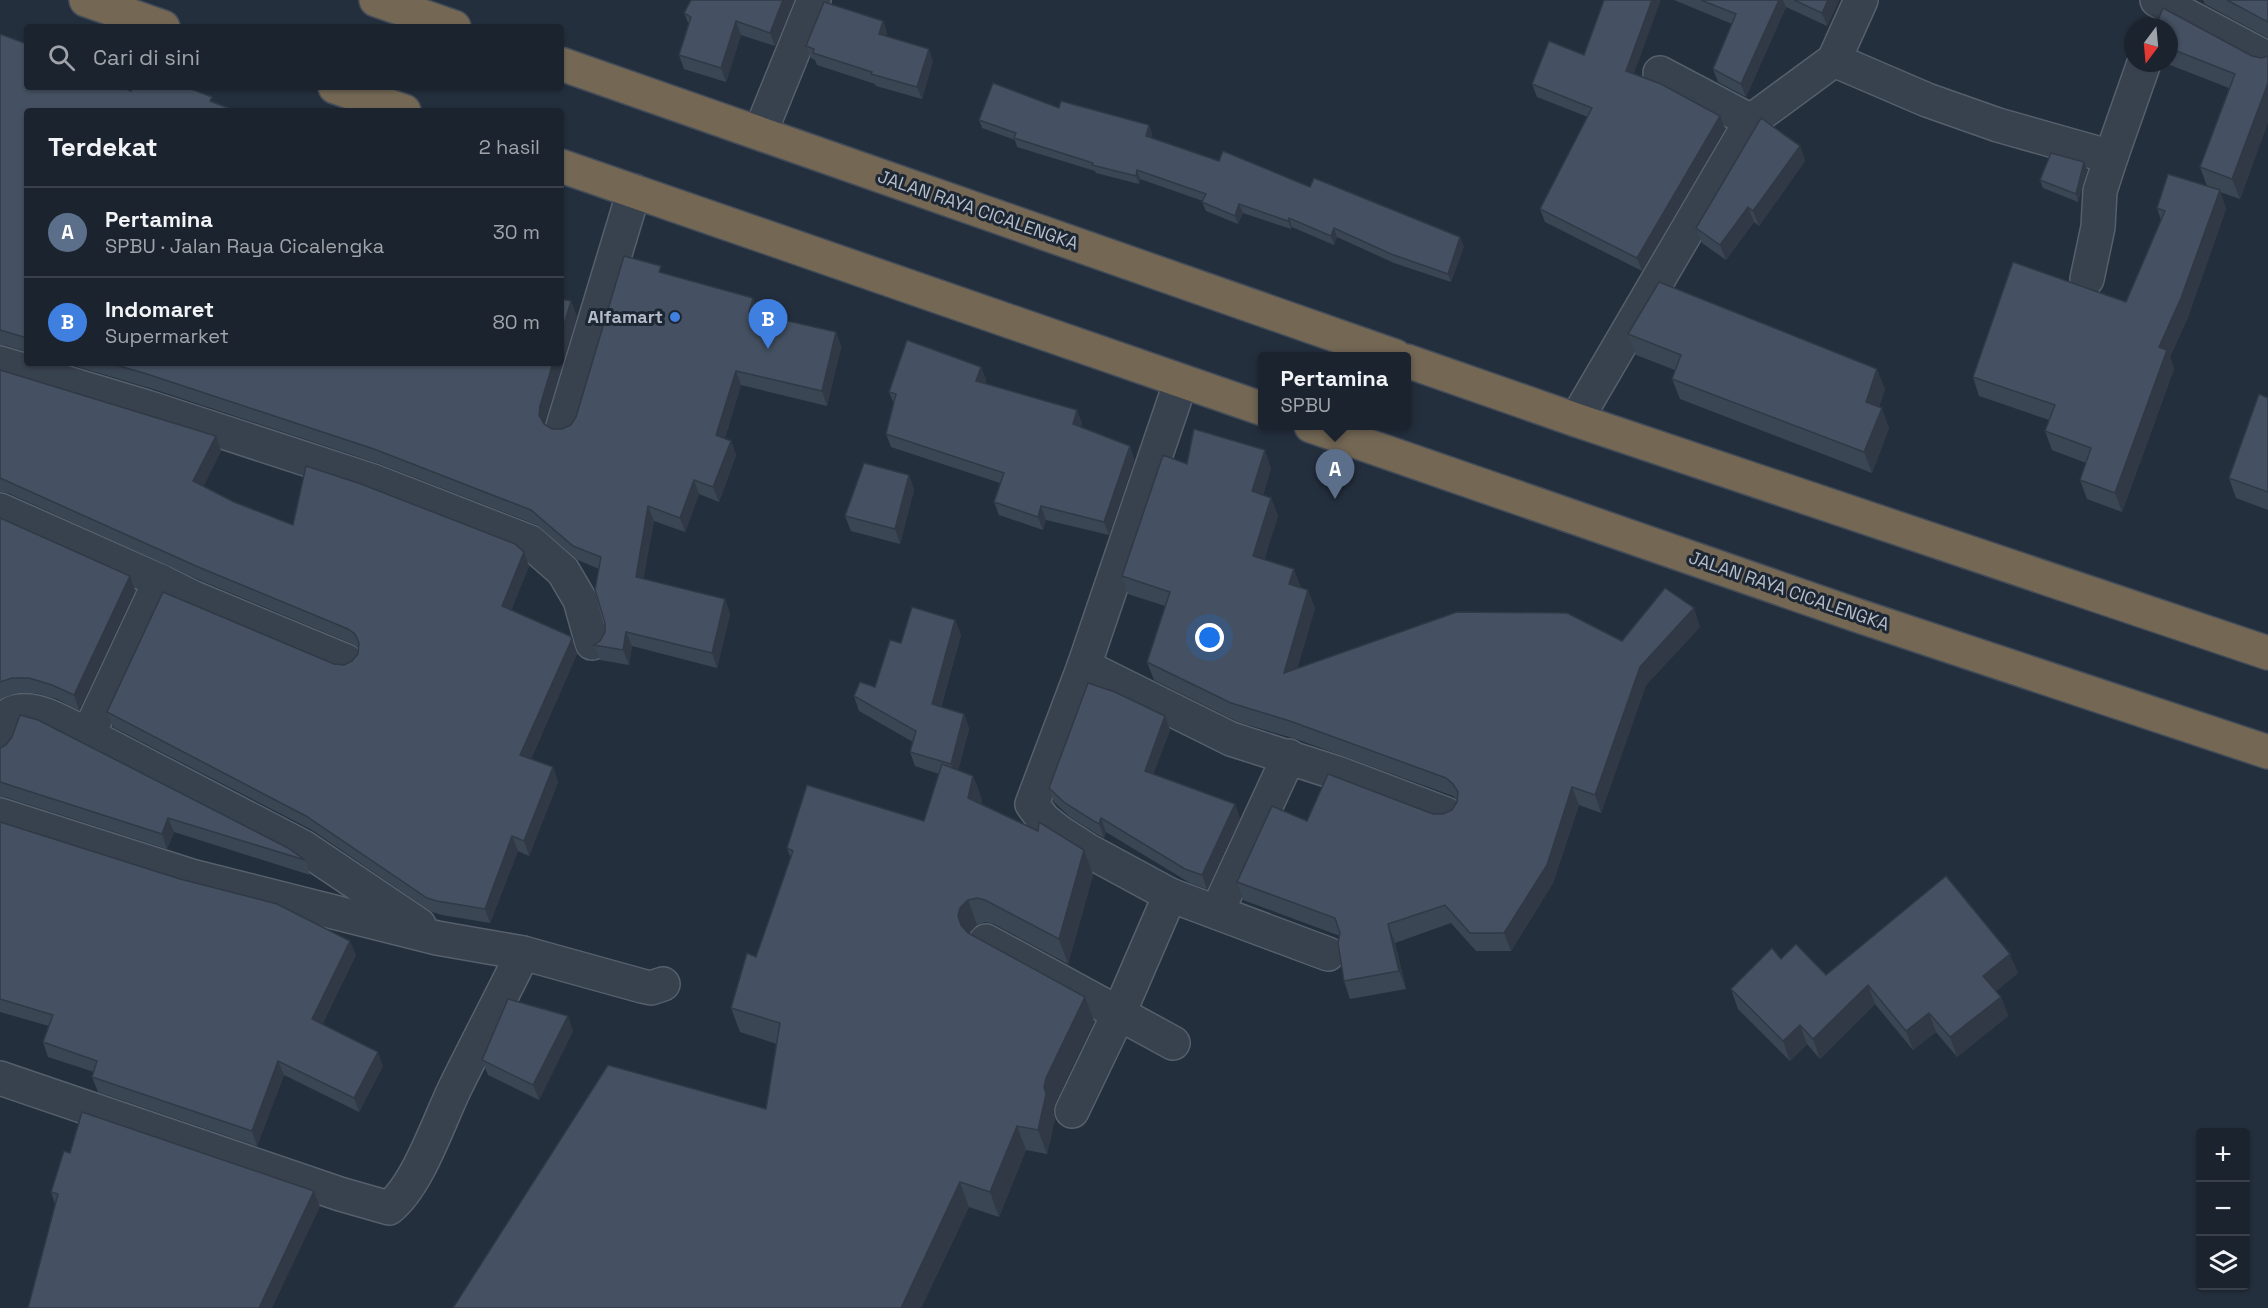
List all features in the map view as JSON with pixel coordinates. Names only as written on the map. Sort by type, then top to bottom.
[{"type":"highway","points":[[86,0],[154,24]]},
{"type":"highway","points":[[397,4],[447,24]]},
{"type":"highway","name":"JALAN RAYA CICALENGKA","points":[[564,65],[1381,352]]},
{"type":"highway","points":[[344,90],[395,108]]},
{"type":"highway","points":[[564,167],[1258,407]]},
{"type":"highway","points":[[1411,362],[2268,653]]},
{"type":"highway","name":"JALAN RAYA CICALENGKA","points":[[1323,430],[1856,615],[2268,752]]},
{"type":"street","points":[[759,133],[814,0]]},
{"type":"street","points":[[1576,420],[1751,121],[1834,60],[1861,0]]},
{"type":"street","points":[[2161,8],[2268,59]]},
{"type":"street","points":[[1834,60],[1927,100],[1998,125],[2111,157]]},
{"type":"street","points":[[2087,279],[2098,227],[2100,191],[2141,72]]},
{"type":"street","points":[[1660,73],[1751,121]]},
{"type":"street","points":[[563,426],[634,191]]},
{"type":"street","points":[[0,363],[147,407],[372,481],[530,542],[563,571],[580,600],[592,643]]},
{"type":"street","points":[[1181,381],[1084,666],[1056,734],[1032,804],[1043,819],[1087,850],[1170,895],[1328,954]]},
{"type":"street","points":[[0,510],[194,598],[346,661]]},
{"type":"street","points":[[88,735],[160,581]]},
{"type":"street","points":[[1084,666],[1231,739],[1289,756],[1446,814]]},
{"type":"street","points":[[0,746],[12,713],[22,709],[37,712],[88,735],[303,847],[437,938]]},
{"type":"street","points":[[1216,912],[1289,756]]},
{"type":"street","points":[[0,816],[191,876],[437,938],[524,953],[642,986],[651,988],[663,984]]},
{"type":"street","points":[[1072,1111],[1119,1013],[1170,895]]},
{"type":"street","points":[[986,941],[1173,1042]]},
{"type":"street","points":[[0,1078],[317,1187],[389,1208],[399,1200],[413,1180],[454,1088],[524,953]]},
{"type":"building","points":[[691,0],[783,0],[770,33],[736,21],[721,68],[679,55],[691,17],[684,13]]},
{"type":"building","points":[[1604,0],[1652,0],[1626,71],[1661,84],[1720,116],[1637,258],[1540,209],[1592,108],[1532,84],[1549,41],[1584,55]]},
{"type":"building","points":[[1701,0],[1779,0],[1741,84],[1713,69],[1736,14]]},
{"type":"building","points":[[1794,0],[1828,0],[1822,13]]},
{"type":"building","points":[[2227,0],[2268,0],[2268,22]]},
{"type":"building","points":[[824,2],[883,21],[879,34],[929,49],[917,87],[871,74],[872,72],[813,53],[814,49],[806,46]]},
{"type":"building","points":[[2163,8],[2252,56],[2261,58],[2268,56],[2268,83],[2232,179],[2200,167],[2235,74],[2178,52],[2178,18],[2159,18]]},
{"type":"building","points":[[0,34],[24,43],[24,90],[194,90],[212,97],[210,101],[228,108],[24,108],[24,337],[0,330]]},
{"type":"building","points":[[993,83],[1059,108],[1061,101],[1149,125],[1146,136],[1219,161],[1223,151],[1310,187],[1314,178],[1460,237],[1448,274],[1391,254],[1334,228],[1331,236],[1289,218],[1288,221],[1239,204],[1235,216],[1202,202],[1206,194],[1137,170],[1136,176],[1092,165],[1093,163],[1014,138],[1016,133],[979,120]]},
{"type":"building","points":[[1761,118],[1800,146],[1753,211],[1748,207],[1720,245],[1696,228]]},
{"type":"building","points":[[2051,153],[2084,162],[2076,194],[2040,180]]},
{"type":"building","points":[[2168,174],[2220,190],[2181,298],[2159,347],[2167,350],[2115,493],[2080,480],[2091,448],[2045,431],[2055,405],[1973,377],[2013,262],[2126,302],[2165,211],[2157,208]]},
{"type":"building","points":[[624,256],[661,266],[659,272],[753,298],[749,312],[836,332],[822,391],[736,371],[716,435],[731,441],[713,487],[694,480],[680,518],[648,506],[636,577],[725,599],[712,653],[626,632],[623,650],[594,645],[600,641],[605,632],[605,623],[595,590],[601,557],[573,546],[531,510],[374,449],[119,366],[552,366],[539,415],[544,424],[552,429],[562,429],[571,425],[576,417]]},
{"type":"building","points":[[1659,282],[1877,369],[1866,402],[1882,408],[1864,452],[1672,379],[1681,355],[1628,334]]},
{"type":"building","points":[[564,300],[571,301],[564,325]]},
{"type":"building","points":[[907,340],[981,367],[976,381],[1077,410],[1073,424],[1130,446],[1104,522],[1041,506],[1038,517],[994,502],[1004,473],[886,434],[896,394],[889,392]]},
{"type":"building","points":[[0,370],[216,436],[193,481],[234,502],[293,525],[306,466],[361,484],[515,544],[524,552],[502,606],[570,636],[572,639],[520,755],[553,767],[524,841],[512,836],[485,909],[427,898],[306,816],[107,712],[163,592],[334,664],[344,665],[352,661],[358,654],[359,643],[355,634],[348,629],[196,566],[0,478]]},
{"type":"building","points":[[2259,394],[2268,398],[2268,492],[2229,478]]},
{"type":"building","points":[[1194,429],[1265,450],[1252,491],[1271,498],[1253,556],[1294,569],[1289,584],[1308,590],[1284,673],[1457,612],[1567,613],[1622,641],[1665,588],[1694,608],[1640,667],[1595,795],[1572,787],[1547,865],[1504,933],[1470,933],[1445,905],[1388,924],[1399,971],[1344,981],[1338,943],[1340,933],[1335,918],[1237,882],[1272,806],[1307,821],[1328,774],[1433,814],[1443,814],[1452,810],[1457,802],[1458,792],[1446,778],[1290,721],[1231,703],[1147,662],[1170,592],[1122,576],[1163,455],[1187,464]]},
{"type":"building","points":[[864,463],[909,475],[895,529],[845,516]]},
{"type":"building","points":[[0,518],[130,576],[74,695],[29,678],[12,678],[0,682]]},
{"type":"building","points":[[912,607],[955,620],[932,704],[964,714],[951,764],[910,752],[916,731],[854,696],[860,682],[875,687],[890,640],[901,643]]},
{"type":"building","points":[[1088,683],[1115,692],[1165,716],[1145,771],[1235,804],[1202,875],[1185,869],[1101,818],[1099,824],[1065,803],[1049,788]]},
{"type":"building","points":[[20,715],[38,720],[288,848],[305,860],[168,818],[162,834],[0,782],[0,748],[6,745],[12,737]]},
{"type":"building","points":[[942,764],[973,776],[968,798],[1038,831],[1039,822],[1084,850],[1059,939],[977,898],[968,900],[960,908],[958,916],[961,925],[968,933],[1085,997],[1046,1078],[1044,1087],[1046,1094],[1038,1130],[1017,1126],[990,1192],[960,1182],[901,1308],[453,1308],[608,1065],[766,1109],[780,1023],[731,1008],[747,953],[756,957],[793,851],[787,848],[807,785],[924,821]]},
{"type":"building","points":[[0,822],[180,879],[277,904],[350,941],[312,1019],[378,1052],[354,1098],[278,1061],[252,1131],[92,1077],[97,1061],[43,1042],[53,1015],[0,999]]},
{"type":"building","points":[[1946,876],[2010,954],[1983,976],[2001,997],[1950,1037],[1929,1013],[1906,1031],[1868,985],[1813,1039],[1800,1025],[1783,1041],[1731,989],[1772,948],[1781,959],[1796,944],[1826,975]]},
{"type":"building","points":[[508,999],[568,1016],[533,1085],[482,1060]]},
{"type":"building","points":[[82,1112],[314,1191],[259,1308],[28,1308],[58,1194],[51,1192],[64,1151],[70,1153]]},
{"type":"place","name":"Alfamart","points":[[675,317]]},
{"type":"place","name":"Indomaret","points":[[768,349]]},
{"type":"place","name":"Pertamina","points":[[1335,499]]}]
